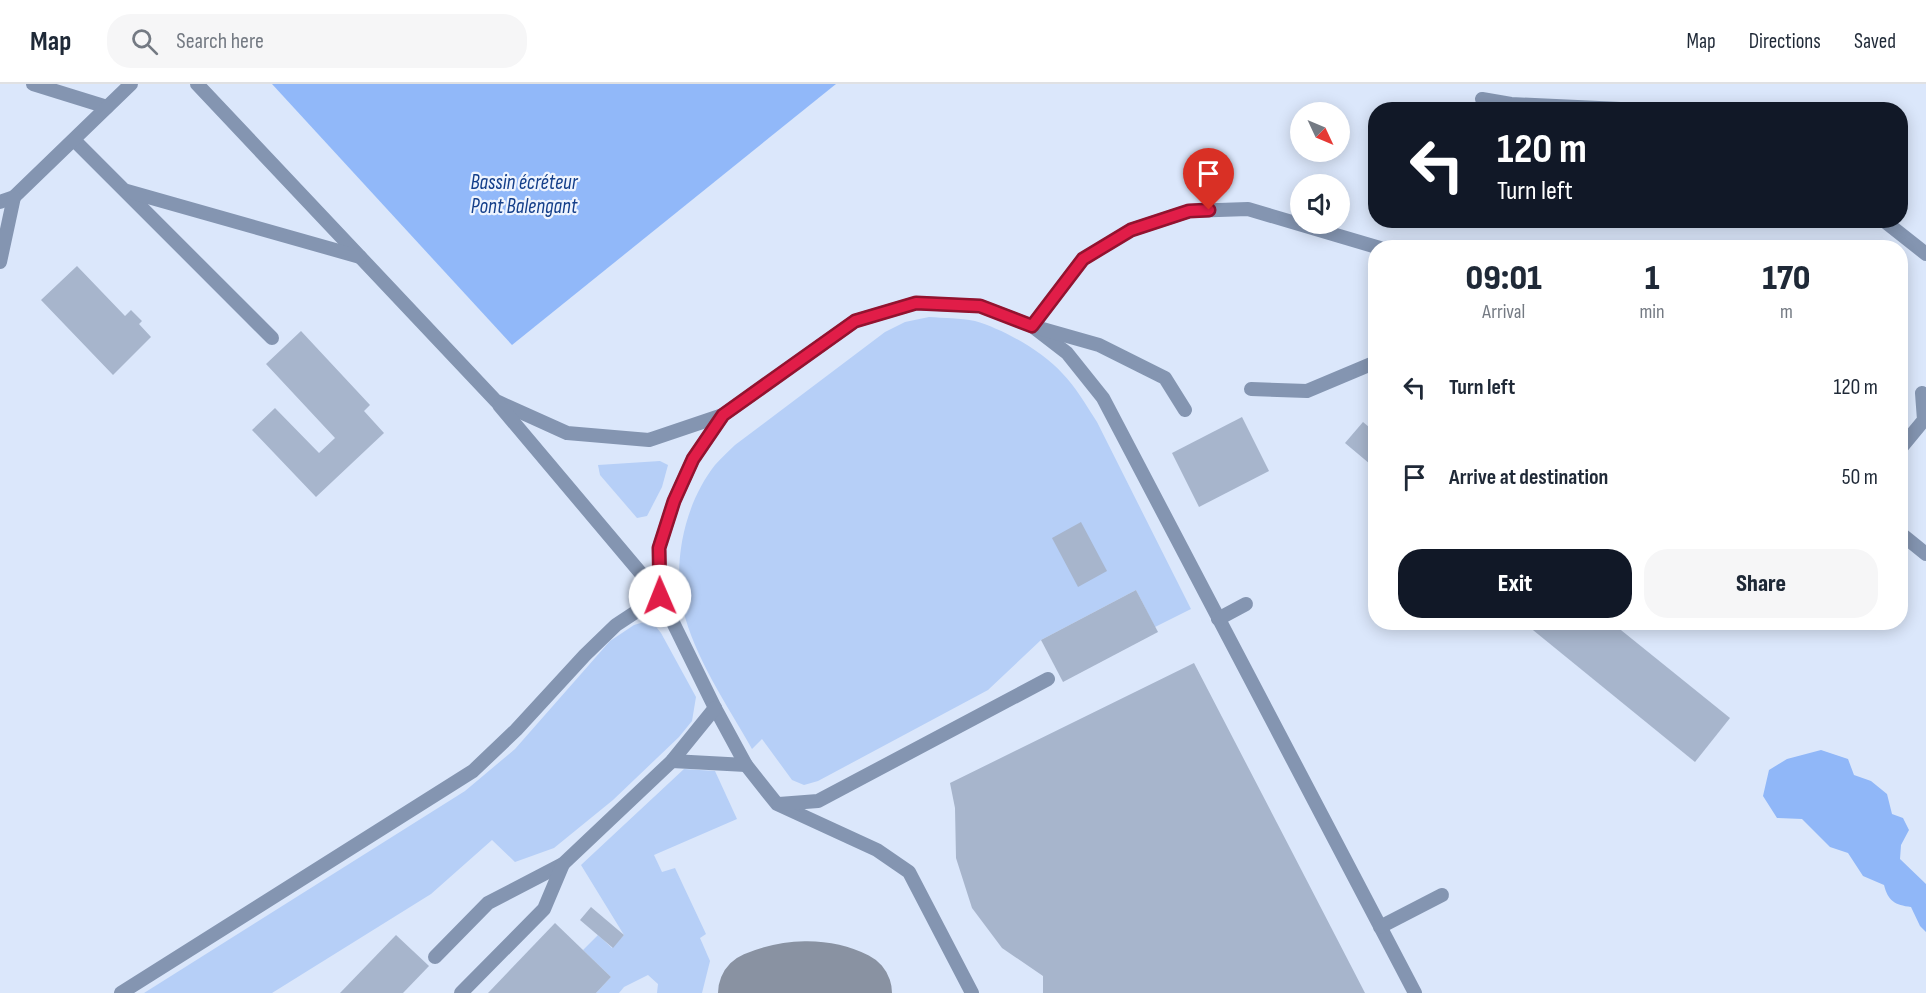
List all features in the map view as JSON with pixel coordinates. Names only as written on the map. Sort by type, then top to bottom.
[{"type":"lane","points":[[33,84],[56,88],[107,107]]},
{"type":"lane","points":[[0,202],[14,197],[131,84]]},
{"type":"lane","points":[[197,84],[496,401],[660,596],[746,765],[777,804],[877,850],[909,872],[972,993]]},
{"type":"lane","points":[[1482,99],[1499,102]]},
{"type":"lane","points":[[74,140],[272,338]]},
{"type":"lane","points":[[125,191],[361,258]]},
{"type":"lane","points":[[0,262],[14,197]]},
{"type":"lane","points":[[1032,326],[1083,259],[1131,230],[1189,211],[1248,209],[1368,244]]},
{"type":"lane","points":[[1893,228],[1926,254]]},
{"type":"lane","points":[[496,401],[567,434],[649,440],[723,415],[855,321],[916,303],[980,306],[1032,326],[1099,345],[1166,378],[1185,410]]},
{"type":"lane","points":[[1032,326],[1067,353],[1103,398],[1415,993]]},
{"type":"lane","points":[[1251,389],[1307,392],[1368,365]]},
{"type":"lane","points":[[1908,439],[1924,420],[1922,393]]},
{"type":"lane","points":[[660,596],[659,548],[674,501],[693,459],[723,415]]},
{"type":"lane","points":[[1908,539],[1926,554]]},
{"type":"lane","points":[[121,993],[473,771],[516,730],[585,655],[616,626],[660,596]]},
{"type":"lane","points":[[1218,619],[1246,604]]},
{"type":"lane","points":[[777,804],[818,801],[1048,680]]},
{"type":"lane","points":[[435,957],[488,903],[563,864],[672,761],[715,708]]},
{"type":"lane","points":[[672,761],[746,765]]},
{"type":"lane","points":[[461,993],[544,909],[563,864]]},
{"type":"lane","points":[[1380,927],[1442,895]]},
{"type":"shaded area","points":[[929,317],[975,321],[998,329],[1033,349],[1067,378],[1097,422],[1191,609],[1155,627],[1136,590],[1041,640],[988,690],[818,781],[804,785],[792,780],[762,739],[752,749],[695,645],[683,609],[679,572],[680,553],[689,515],[705,480],[715,465],[735,445],[885,332],[905,322]]},
{"type":"shaded area","points":[[660,461],[668,465],[662,487],[647,516],[637,518],[600,475],[598,465]]},
{"type":"shaded area","points":[[644,622],[653,623],[661,633],[696,697],[692,721],[679,737],[613,800],[554,848],[515,862],[492,840],[431,894],[272,993],[144,993],[465,791],[515,749],[610,641],[634,625]]},
{"type":"shaded area","points":[[1821,750],[1848,759],[1854,775],[1871,781],[1887,794],[1892,814],[1903,818],[1909,830],[1901,845],[1900,859],[1926,884],[1926,932],[1920,926],[1911,907],[1893,901],[1884,885],[1863,876],[1848,853],[1830,847],[1802,819],[1777,818],[1763,796],[1769,770],[1787,759]]},
{"type":"shaded area","points":[[684,769],[715,771],[737,819],[654,855],[662,872],[675,868],[706,934],[700,938],[710,961],[702,993],[657,993],[658,984],[648,975],[624,987],[619,993],[596,993],[611,977],[583,950],[598,935],[612,948],[624,935],[581,865]]},
{"type":"water","name":"Bassin écréteur Pont Balengant","points":[[272,84],[836,84],[512,345]]},
{"type":"building","points":[[77,266],[125,316],[131,310],[142,321],[139,324],[151,337],[113,375],[41,300]]},
{"type":"building","points":[[301,331],[370,405],[364,411],[384,433],[316,497],[252,430],[275,408],[319,453],[335,438],[266,364]]},
{"type":"building","points":[[1242,417],[1269,471],[1199,507],[1172,453]]},
{"type":"building","points":[[1363,422],[1368,426],[1368,462],[1345,443]]},
{"type":"building","points":[[1081,522],[1107,571],[1078,587],[1052,538]]},
{"type":"building","points":[[1136,590],[1158,632],[1063,682],[1041,640]]},
{"type":"building","points":[[1533,630],[1621,630],[1730,718],[1695,762]]},
{"type":"building","points":[[1194,663],[1365,993],[1043,993],[1043,976],[1002,948],[972,908],[956,858],[955,808],[950,783]]},
{"type":"building","points":[[591,907],[624,935],[613,948],[580,920]]},
{"type":"building","points":[[555,923],[611,977],[596,993],[488,993]]},
{"type":"building","points":[[396,935],[429,966],[403,993],[340,993]]},
{"type":"taxiway","points":[[760,993],[782,986],[805,983],[828,985],[850,993]]},
{"type":"route","points":[[660,596],[659,548],[674,501],[693,459],[723,415],[855,321],[916,303],[980,306],[1032,326],[1083,259],[1131,230],[1189,211],[1209,210]]}]
